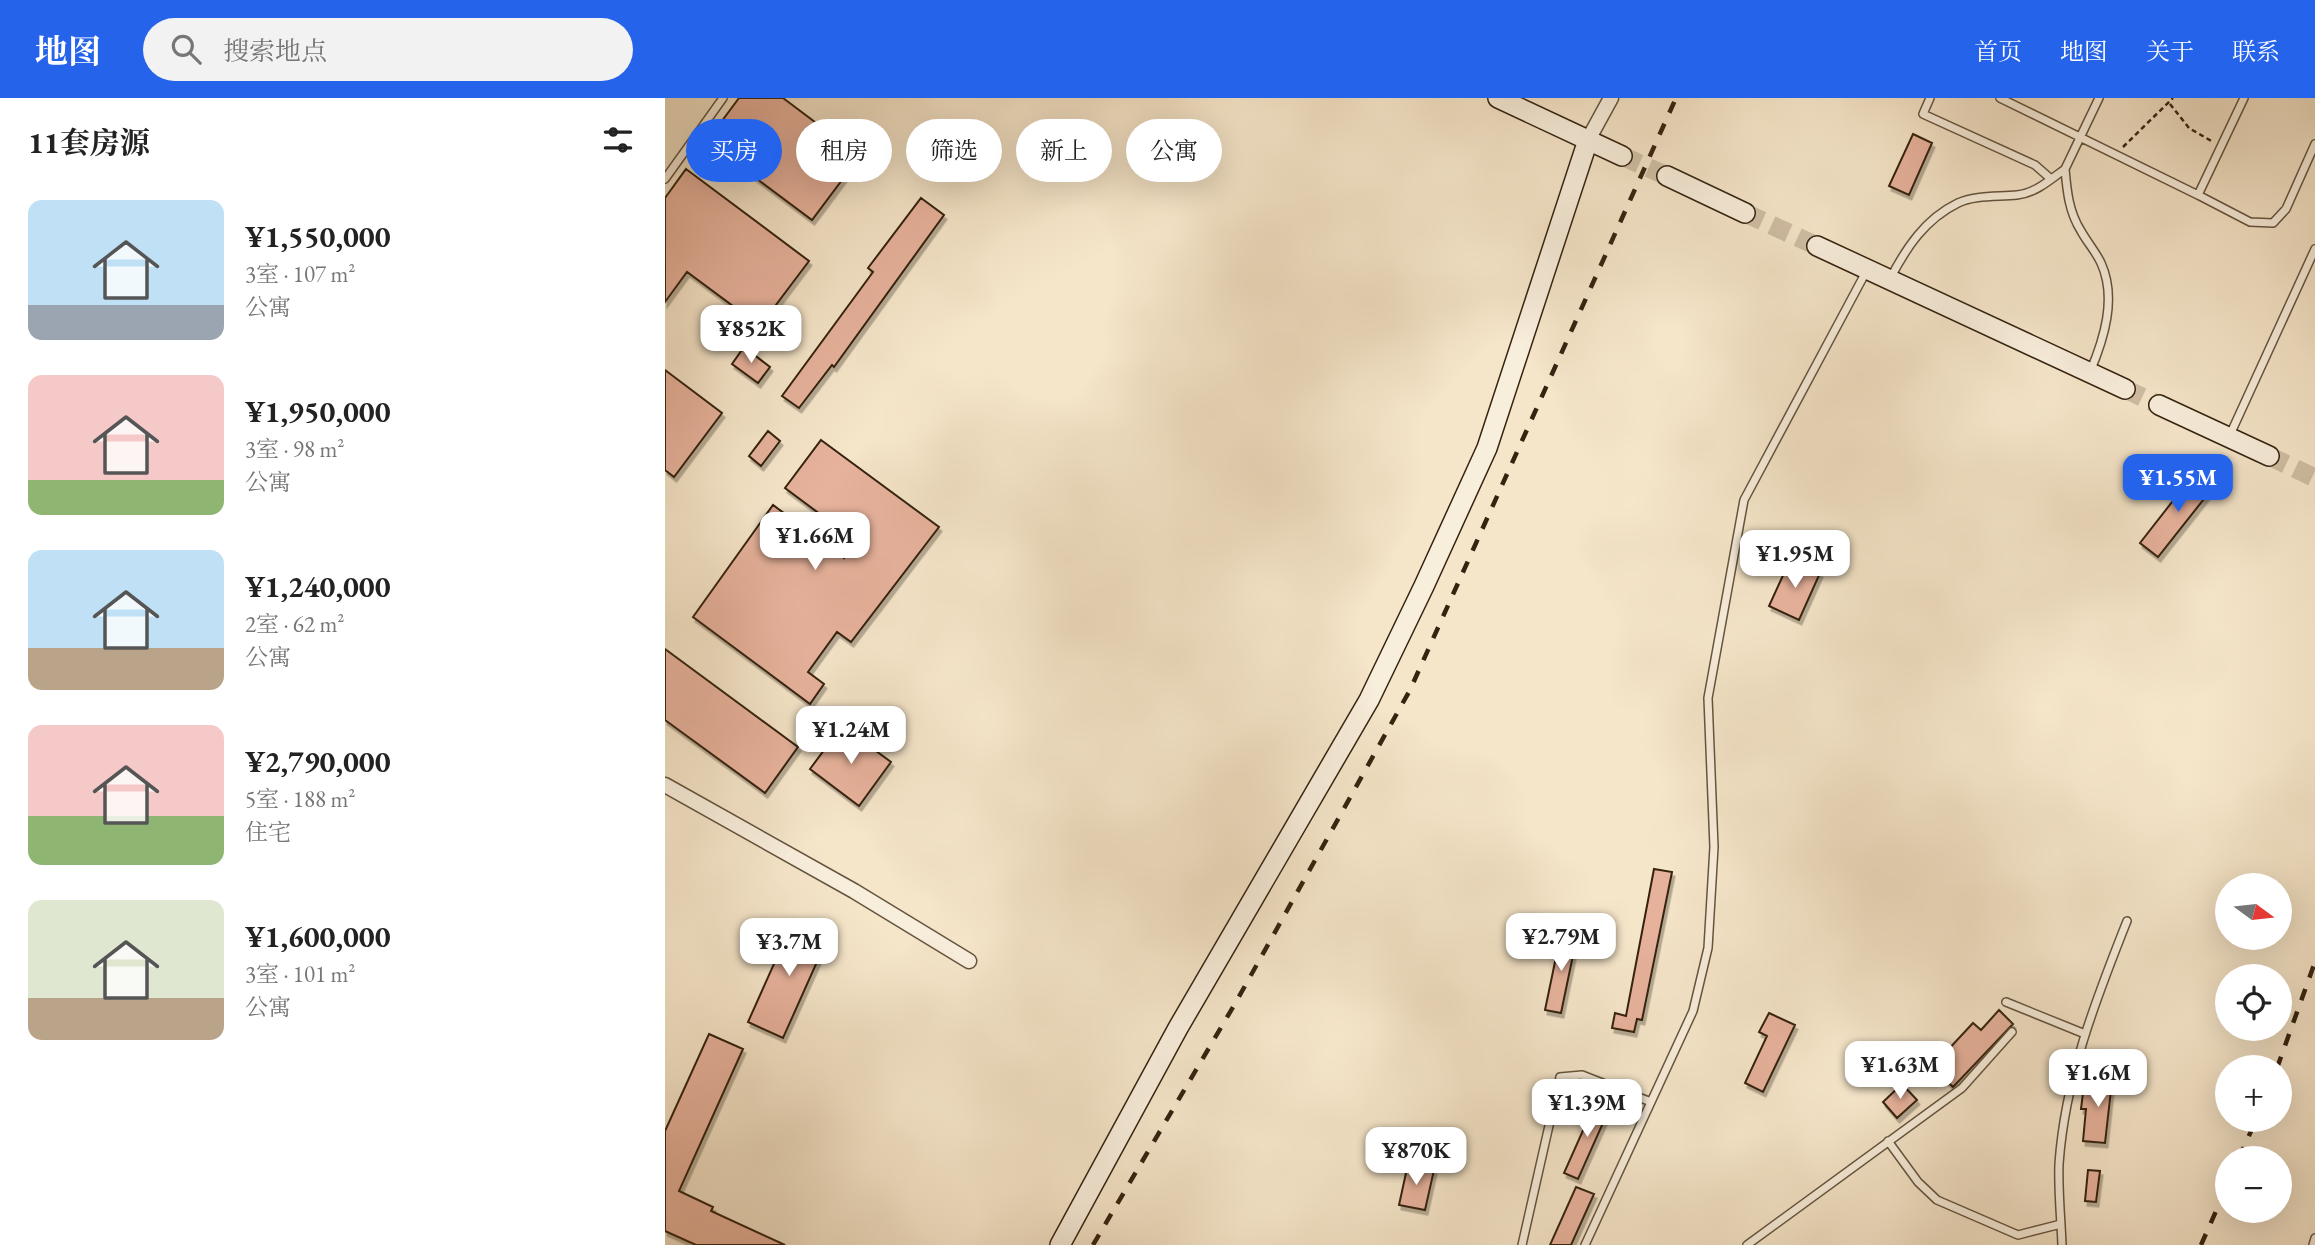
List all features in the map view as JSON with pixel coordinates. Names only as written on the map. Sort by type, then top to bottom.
[{"type":"street","points":[[1498,98],[1622,156]]},
{"type":"street","points":[[1060,1245],[1178,1028],[1369,700],[1425,586],[1487,448],[1588,140],[1611,98]]},
{"type":"street","points":[[1667,176],[1745,213]]},
{"type":"street","points":[[1817,246],[2125,389]]},
{"type":"street","points":[[2159,405],[2269,456]]},
{"type":"street","points":[[665,785],[854,891],[969,961]]},
{"type":"lane","points":[[665,179],[723,98]]},
{"type":"lane","points":[[1930,98],[1923,114],[2035,165],[2051,179]]},
{"type":"lane","points":[[2000,98],[2250,222],[2273,223],[2286,209],[2315,144]]},
{"type":"lane","points":[[1890,280],[1923,226],[1959,202],[2001,194],[2019,195],[2039,188],[2065,169],[2099,98]]},
{"type":"lane","points":[[2198,195],[2244,98]]},
{"type":"lane","points":[[2065,169],[2068,202],[2078,228],[2102,264],[2109,306],[2100,348],[2090,373]]},
{"type":"lane","points":[[2229,438],[2315,249]]},
{"type":"lane","points":[[1585,1245],[1693,1011],[1708,948],[1714,847],[1708,698],[1744,500],[1867,270]]},
{"type":"lane","points":[[2062,1245],[2059,1164],[2072,1080],[2085,1034],[2127,920]]},
{"type":"lane","points":[[2006,1002],[2085,1034]]},
{"type":"lane","points":[[1747,1245],[1962,1088],[2012,1032]]},
{"type":"lane","points":[[1522,1245],[1560,1077],[1582,1075],[1651,1102]]},
{"type":"lane","points":[[1888,1142],[1918,1182],[1937,1200],[2018,1235],[2061,1224]]},
{"type":"lane","points":[[2313,1245],[2315,1238]]},
{"type":"path","points":[[2115,153],[2170,104],[2173,98]]},
{"type":"path","points":[[2170,104],[2199,136],[2221,145]]},
{"type":"building","points":[[739,98],[783,98],[811,119],[796,119],[796,182],[840,182],[812,220],[761,182],[782,182],[782,119],[723,119]]},
{"type":"building","points":[[1913,134],[1932,143],[1909,195],[1889,186]]},
{"type":"building","points":[[686,169],[686,182],[703,182],[809,261],[760,326],[687,272],[665,302],[665,198]]},
{"type":"building","points":[[921,198],[944,215],[834,367],[832,365],[799,408],[782,396],[873,272],[868,268]]},
{"type":"building","points":[[744,347],[770,367],[758,383],[732,364]]},
{"type":"building","points":[[665,370],[722,413],[674,477],[665,470]]},
{"type":"building","points":[[768,431],[780,441],[761,466],[749,456]]},
{"type":"building","points":[[821,440],[939,527],[851,642],[837,632],[808,672],[824,684],[810,704],[693,617],[773,505],[844,558],[856,541],[785,488]]},
{"type":"building","points":[[2197,470],[2215,485],[2158,557],[2140,543]]},
{"type":"building","points":[[1790,560],[1820,573],[1799,620],[1769,606]]},
{"type":"building","points":[[665,649],[798,747],[765,793],[665,720]]},
{"type":"building","points":[[842,726],[891,762],[859,806],[810,769]]},
{"type":"building","points":[[1654,869],[1672,872],[1642,1020],[1637,1019],[1634,1032],[1612,1028],[1615,1013],[1626,1016]]},
{"type":"building","points":[[794,919],[829,935],[783,1038],[748,1022]]},
{"type":"building","points":[[1561,933],[1577,936],[1561,1013],[1545,1010]]},
{"type":"building","points":[[1999,1010],[2013,1024],[1953,1087],[1932,1067],[1973,1023],[1981,1030]]},
{"type":"building","points":[[1769,1013],[1795,1025],[1763,1092],[1745,1083],[1767,1036],[1759,1032]]},
{"type":"building","points":[[709,1034],[743,1049],[679,1191],[713,1207],[711,1211],[785,1245],[696,1245],[665,1231],[665,1131]]},
{"type":"building","points":[[2097,1070],[2113,1072],[2105,1143],[2083,1141],[2086,1109],[2081,1109],[2083,1093],[2095,1094]]},
{"type":"building","points":[[1902,1084],[1917,1100],[1897,1118],[1883,1102]]},
{"type":"building","points":[[1597,1099],[1611,1105],[1578,1179],[1564,1173]]},
{"type":"building","points":[[1408,1164],[1434,1170],[1425,1210],[1399,1205]]},
{"type":"building","points":[[2088,1170],[2100,1171],[2096,1202],[2085,1201]]},
{"type":"building","points":[[1576,1187],[1594,1194],[1571,1245],[1550,1245]]},
{"type":"tunnel","points":[[1622,156],[1667,176]]},
{"type":"tunnel","points":[[1745,213],[1817,246]]},
{"type":"tunnel","points":[[2125,389],[2159,405]]},
{"type":"tunnel","points":[[2269,456],[2315,478]]},
{"type":"railway","points":[[1093,1245],[1236,1002],[1410,690],[1676,98]]},
{"type":"railway","points":[[2282,1055],[2315,962]]},
{"type":"railway","points":[[2244,1146],[2251,1132]]},
{"type":"railway","points":[[2201,1245],[2215,1213]]}]
